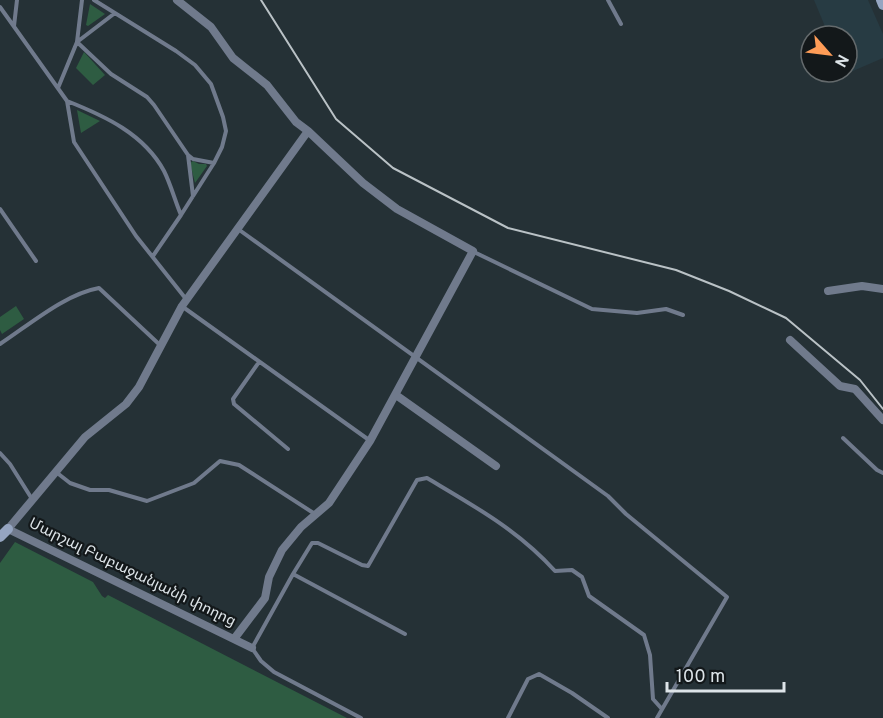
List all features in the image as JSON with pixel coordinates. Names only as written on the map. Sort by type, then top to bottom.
[{"type":"street","points":[[177,0],[210,27],[233,58],[267,85],[284,110],[363,183],[397,209],[472,251],[370,441],[329,503],[301,527],[282,550],[269,577],[265,598],[234,639]]},
{"type":"street","points":[[4,533],[85,437],[126,404],[139,387],[184,303],[308,130]]},
{"type":"street","points":[[828,291],[862,286],[883,289]]},
{"type":"street","points":[[790,340],[840,386],[855,389],[883,420]]},
{"type":"street","points":[[396,395],[496,466]]},
{"type":"street","name":"Մարշալ Բաբաջանյանի փողոց","points":[[4,533],[252,648]]},
{"type":"lane","points":[[14,27],[17,0]]},
{"type":"lane","points":[[58,88],[77,42],[82,0]]},
{"type":"lane","points":[[94,0],[195,65],[211,84],[223,117],[226,131],[222,147],[214,163],[153,256]]},
{"type":"lane","points":[[608,0],[621,24]]},
{"type":"lane","points":[[0,7],[67,102],[74,142],[136,236],[153,256],[184,303],[259,362],[370,441]]},
{"type":"lane","points":[[77,42],[115,13]]},
{"type":"lane","points":[[77,42],[111,74],[147,97],[188,155],[193,159],[214,163]]},
{"type":"lane","points":[[67,102],[100,114],[144,143],[164,172],[181,215]]},
{"type":"lane","points":[[188,155],[193,196]]},
{"type":"lane","points":[[0,209],[36,261]]},
{"type":"lane","points":[[238,229],[608,496],[626,514],[727,597],[657,718]]},
{"type":"lane","points":[[472,251],[592,309],[637,313],[666,309],[684,315]]},
{"type":"lane","points":[[0,344],[69,299],[99,288],[161,346]]},
{"type":"lane","points":[[259,362],[233,399],[234,404],[288,449]]},
{"type":"lane","points":[[843,438],[883,473]]},
{"type":"lane","points":[[0,453],[33,499]]},
{"type":"lane","points":[[56,472],[70,483],[90,490],[109,490],[147,501],[194,483],[219,461],[239,465],[316,514]]},
{"type":"lane","points":[[361,718],[274,672],[261,661],[252,648],[312,543],[318,543],[368,566],[417,480],[427,478],[518,534],[555,571],[572,570],[582,577],[589,596],[644,635],[650,655],[653,699],[661,708]]},
{"type":"lane","points":[[293,574],[405,634]]},
{"type":"lane","points":[[265,598],[276,606]]},
{"type":"lane","points":[[508,718],[528,680],[539,674],[608,718]]},
{"type":"shaded area","points":[[814,0],[868,0],[883,34],[883,58],[859,68],[859,24],[824,24]]},
{"type":"green space","points":[[90,4],[105,14],[88,26],[86,25]]},
{"type":"green space","points":[[84,52],[105,75],[93,85],[76,68]]},
{"type":"green space","points":[[77,110],[100,121],[81,133]]},
{"type":"green space","points":[[193,161],[207,166],[195,183],[190,163]]},
{"type":"green space","points":[[16,306],[24,319],[2,334],[0,317]]},
{"type":"green space","points":[[15,542],[93,582],[105,598],[108,595],[347,718],[0,718],[0,563]]},
{"type":"railway","points":[[261,0],[336,119],[393,168],[508,228],[676,270],[729,291],[786,318],[860,380],[883,409]]}]
